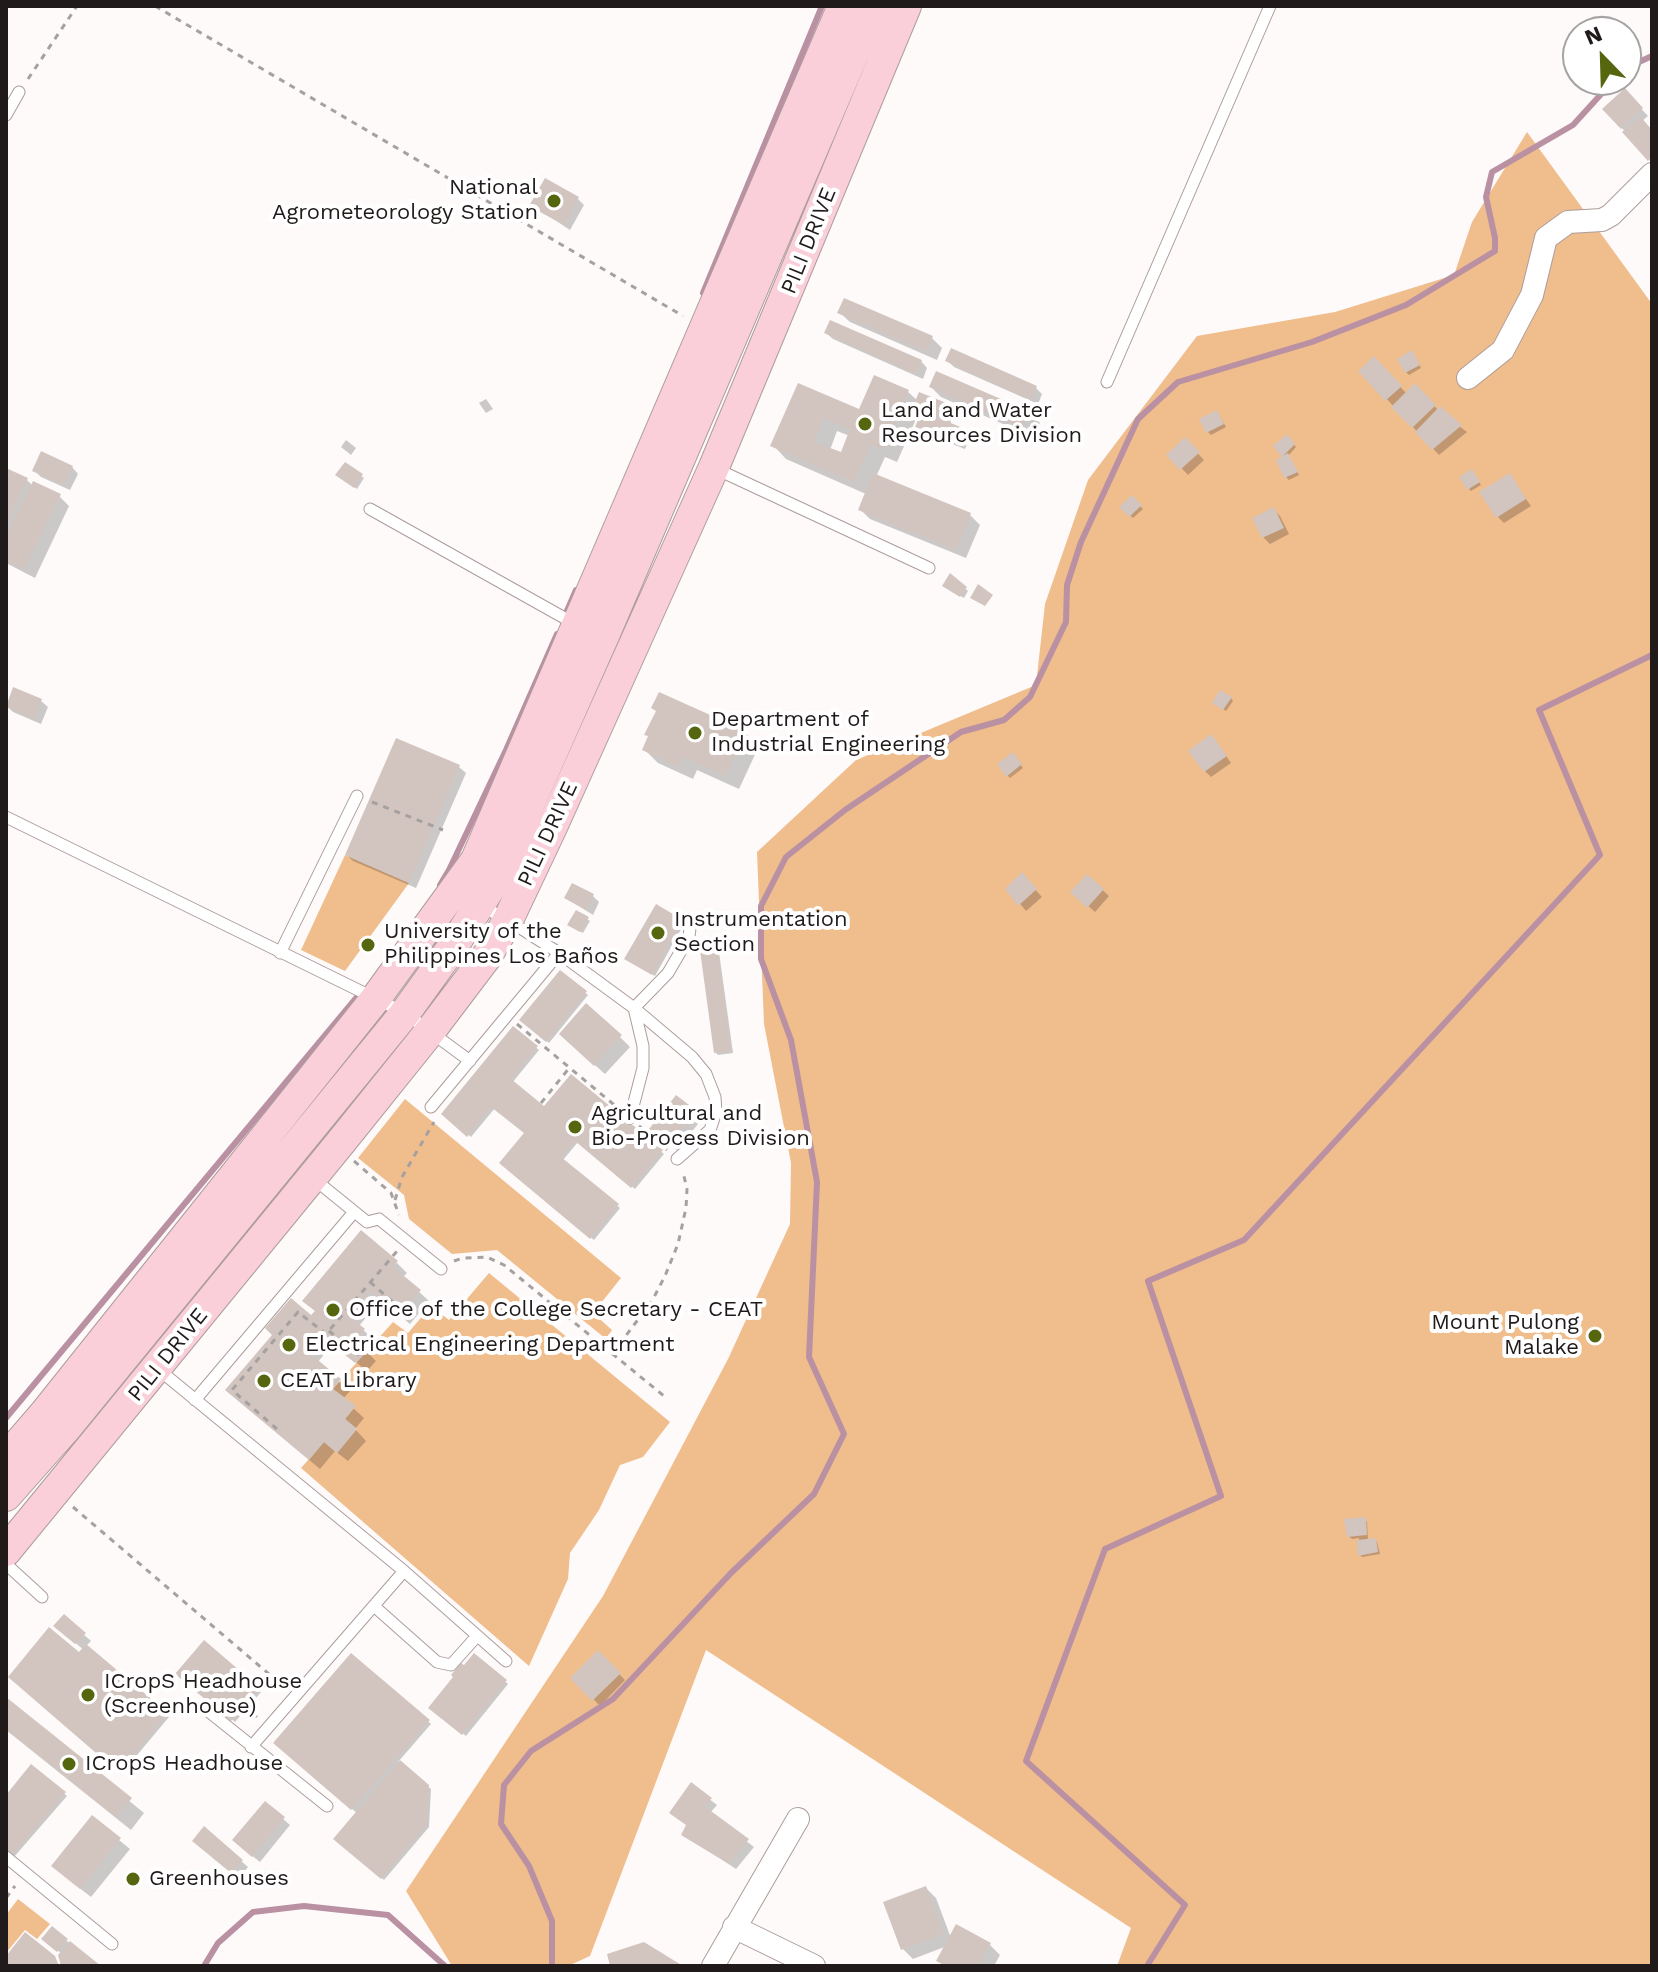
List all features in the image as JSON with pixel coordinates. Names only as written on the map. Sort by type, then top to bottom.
[{"type":"street","points":[[6,1458],[44,1414],[364,992],[497,877],[576,624],[843,6]]},
{"type":"street","points":[[576,624],[874,6]]},
{"type":"street","name":"PILI DRIVE","points":[[8,1548],[431,1030],[487,956],[508,920],[714,467],[906,6]]},
{"type":"street","points":[[1468,378],[1503,350],[1532,295],[1546,238],[1568,222],[1602,220],[1611,215],[1652,174]]},
{"type":"street","points":[[6,1496],[67,1427],[405,1013],[467,900]]},
{"type":"street","points":[[713,1966],[798,1819]]},
{"type":"street","points":[[734,1927],[814,1966]]},
{"type":"lane","points":[[1107,382],[1270,6]]},
{"type":"lane","points":[[6,115],[19,92]]},
{"type":"lane","points":[[714,467],[929,568]]},
{"type":"lane","points":[[370,509],[631,652]]},
{"type":"lane","points":[[280,953],[357,796]]},
{"type":"lane","points":[[6,817],[405,1013],[470,1061]]},
{"type":"lane","points":[[467,900],[508,920],[559,953],[634,1008],[692,1057],[706,1074],[715,1097],[716,1112],[710,1130],[677,1159]]},
{"type":"lane","points":[[634,1008],[668,973],[689,937],[690,928]]},
{"type":"lane","points":[[435,1103],[559,953]]},
{"type":"lane","points":[[630,1118],[643,1068],[643,1046],[634,1008]]},
{"type":"lane","points":[[313,1178],[367,1222],[379,1219],[441,1269]]},
{"type":"lane","points":[[195,1400],[354,1212]]},
{"type":"lane","points":[[157,1368],[404,1571],[506,1661]]},
{"type":"lane","points":[[8,1548],[42,1597]]},
{"type":"lane","points":[[251,1747],[404,1571]]},
{"type":"lane","points":[[375,1607],[437,1662],[451,1665],[477,1636]]},
{"type":"lane","points":[[203,1707],[327,1806]]},
{"type":"lane","points":[[6,1857],[112,1944]]},
{"type":"path","points":[[19,92],[77,6]]},
{"type":"path","points":[[155,6],[679,313]]},
{"type":"path","points":[[357,796],[443,830]]},
{"type":"path","points":[[506,1017],[570,1067],[677,1159],[687,1189],[678,1244],[652,1301],[612,1354]]},
{"type":"path","points":[[541,1103],[570,1067]]},
{"type":"path","points":[[395,1200],[402,1177],[431,1130],[435,1103]]},
{"type":"path","points":[[277,1429],[232,1390],[298,1312],[326,1334],[402,1238],[395,1200],[383,1185],[351,1159]]},
{"type":"path","points":[[441,1269],[463,1258],[487,1257],[497,1261],[664,1396]]},
{"type":"path","points":[[370,1282],[401,1309]]},
{"type":"path","points":[[329,1331],[359,1355]]},
{"type":"path","points":[[70,1504],[295,1697]]},
{"type":"shaded area","points":[[1527,132],[1652,304],[1652,1966],[1117,1966],[1131,1928],[706,1650],[590,1956],[568,1966],[452,1966],[406,1891],[603,1596],[728,1359],[790,1224],[791,1163],[764,1024],[757,852],[856,760],[1036,685],[1045,604],[1088,480],[1197,336],[1335,312],[1454,275],[1472,222]]},
{"type":"shaded area","points":[[345,855],[409,883],[345,971],[301,950]]},
{"type":"shaded area","points":[[405,1099],[621,1278],[593,1313],[612,1330],[606,1339],[497,1250],[452,1254],[409,1219],[404,1195],[358,1158]]},
{"type":"shaded area","points":[[489,1273],[670,1422],[643,1457],[620,1465],[599,1510],[570,1553],[568,1579],[529,1666],[301,1468],[324,1442],[337,1453],[357,1429],[345,1419],[355,1406],[333,1389],[393,1322],[408,1333],[431,1306],[449,1320]]},
{"type":"shaded area","points":[[18,1899],[50,1924],[37,1939],[25,1930],[6,1953],[6,1915]]},
{"type":"building","points":[[1616,96],[1632,96],[1643,108],[1621,129],[1602,109]]},
{"type":"building","points":[[1640,116],[1652,130],[1652,157],[1648,161],[1622,132]]},
{"type":"building","name":"National Agrometeorology Station","points":[[545,178],[579,197],[564,225],[529,206]]},
{"type":"building","points":[[844,298],[933,336],[927,351],[837,313]]},
{"type":"building","points":[[830,320],[922,360],[916,374],[824,333]]},
{"type":"building","points":[[951,348],[1037,386],[1031,400],[945,361]]},
{"type":"building","points":[[1412,350],[1420,365],[1405,373],[1397,359]]},
{"type":"building","points":[[1374,356],[1402,386],[1385,401],[1358,371]]},
{"type":"building","points":[[936,371],[1031,412],[1023,428],[929,387]]},
{"type":"building","name":"Land and Water Resources Division","points":[[874,375],[909,390],[882,449],[871,444],[854,482],[770,446],[798,383],[859,409]],"holes":[[[823,418],[850,429],[841,452],[814,442]]]},
{"type":"building","points":[[1415,383],[1436,405],[1412,428],[1391,407]]},
{"type":"building","points":[[919,392],[949,404],[943,418],[913,406]]},
{"type":"building","points":[[1440,406],[1462,425],[1432,450],[1415,432]]},
{"type":"building","points":[[1217,410],[1224,424],[1206,433],[1199,419]]},
{"type":"building","points":[[922,411],[965,429],[959,444],[915,427]]},
{"type":"building","points":[[1287,434],[1295,444],[1282,457],[1273,446]]},
{"type":"building","points":[[1185,437],[1200,452],[1180,470],[1166,455]]},
{"type":"building","points":[[41,451],[73,466],[64,485],[32,471]]},
{"type":"building","points":[[1288,453],[1298,472],[1284,478],[1276,460]]},
{"type":"building","points":[[345,462],[363,474],[354,488],[335,475]]},
{"type":"building","points":[[6,468],[28,478],[6,526]]},
{"type":"building","points":[[1472,469],[1480,482],[1467,490],[1459,477]]},
{"type":"building","points":[[873,473],[971,513],[956,550],[858,510]]},
{"type":"building","points":[[1510,473],[1526,499],[1496,518],[1479,492]]},
{"type":"building","points":[[33,481],[61,494],[24,569],[6,561],[6,537]]},
{"type":"building","points":[[1132,495],[1142,505],[1129,517],[1119,507]]},
{"type":"building","points":[[1274,507],[1284,528],[1262,538],[1252,518]]},
{"type":"building","points":[[950,573],[967,587],[960,597],[942,586]]},
{"type":"building","points":[[978,584],[993,595],[985,606],[970,598]]},
{"type":"building","points":[[13,687],[42,699],[34,719],[6,707]]},
{"type":"building","points":[[1220,690],[1232,697],[1223,710],[1212,703]]},
{"type":"building","name":"Department of Industrial Engineering","points":[[659,692],[746,731],[725,776],[683,757],[679,767],[642,750],[648,736],[644,735],[656,711],[651,708]]},
{"type":"building","points":[[1211,734],[1227,756],[1204,772],[1188,751]]},
{"type":"building","points":[[396,738],[460,765],[409,883],[345,855]]},
{"type":"building","points":[[1013,752],[1022,764],[1006,777],[997,764]]},
{"type":"building","points":[[1022,872],[1037,889],[1018,906],[1005,889]]},
{"type":"building","points":[[1087,874],[1104,889],[1087,908],[1070,892]]},
{"type":"building","points":[[572,883],[594,894],[586,910],[564,898]]},
{"type":"building","name":"Instrumentation Section","points":[[656,904],[683,920],[652,975],[624,959]]},
{"type":"building","points":[[576,910],[589,917],[580,932],[567,925]]},
{"type":"building","points":[[716,940],[731,1051],[714,1053],[699,943]]},
{"type":"building","points":[[560,970],[587,991],[546,1042],[519,1020]]},
{"type":"building","points":[[586,1003],[622,1035],[594,1066],[559,1034]]},
{"type":"building","name":"Agricultural and Bio-Process Division","points":[[513,1026],[538,1046],[511,1079],[544,1106],[571,1074],[663,1150],[631,1188],[575,1141],[561,1157],[619,1204],[590,1239],[499,1163],[524,1133],[491,1107],[467,1137],[441,1114]]},
{"type":"building","points":[[676,1095],[697,1111],[670,1145],[649,1129]]},
{"type":"building","name":"Electrical Engineering Department","points":[[361,1230],[398,1261],[393,1267],[421,1290],[399,1315],[370,1291],[349,1316],[365,1329],[356,1340],[368,1349],[355,1363],[322,1336],[308,1352],[341,1379],[333,1389],[356,1406],[345,1419],[357,1429],[337,1453],[324,1442],[309,1460],[225,1390],[272,1335],[265,1328],[291,1298],[311,1315],[315,1311],[302,1301]]},
{"type":"building","points":[[1366,1517],[1367,1535],[1347,1537],[1344,1519]]},
{"type":"building","points":[[1376,1538],[1378,1552],[1358,1556],[1357,1540]]},
{"type":"building","points":[[64,1614],[86,1633],[75,1644],[53,1626]]},
{"type":"building","name":"ICropS Headhouse (Screenhouse)","points":[[49,1627],[79,1652],[86,1644],[168,1713],[118,1772],[8,1677]]},
{"type":"building","points":[[204,1640],[260,1688],[231,1721],[175,1674]]},
{"type":"building","points":[[598,1650],[621,1673],[592,1701],[570,1678]]},
{"type":"building","points":[[351,1653],[430,1720],[351,1810],[273,1743]]},
{"type":"building","points":[[474,1653],[507,1680],[462,1735],[428,1708],[461,1663],[464,1665]]},
{"type":"building","name":"ICropS Headhouse","points":[[6,1697],[132,1798],[116,1817],[6,1729]]},
{"type":"building","points":[[400,1760],[429,1785],[427,1824],[381,1879],[333,1839]]},
{"type":"building","points":[[31,1764],[66,1792],[11,1856],[6,1852],[6,1795]]},
{"type":"building","points":[[691,1782],[712,1798],[704,1806],[749,1839],[729,1864],[681,1835],[686,1825],[669,1813]]},
{"type":"building","points":[[265,1801],[285,1817],[252,1857],[232,1840]]},
{"type":"building","points":[[92,1815],[121,1838],[80,1889],[51,1866]]},
{"type":"building","points":[[204,1826],[243,1860],[231,1873],[192,1841]]},
{"type":"building","points":[[926,1886],[944,1934],[901,1950],[883,1902]]},
{"type":"building","points":[[956,1924],[991,1943],[978,1966],[946,1966],[936,1961]]},
{"type":"building","points":[[52,1926],[68,1939],[57,1952],[41,1939]]},
{"type":"building","points":[[25,1932],[55,1956],[59,1966],[6,1966],[6,1956]]},
{"type":"building","points":[[70,1941],[101,1966],[61,1966],[58,1955]]},
{"type":"building","points":[[644,1942],[683,1966],[610,1966],[607,1954]]},
{"type":"waterway","points":[[703,293],[822,6]]},
{"type":"waterway","points":[[1642,61],[1652,56]]},
{"type":"waterway","points":[[552,1966],[552,1921],[529,1866],[501,1824],[504,1785],[531,1751],[613,1699],[731,1573],[814,1494],[844,1434],[809,1357],[817,1182],[791,1040],[761,959],[761,906],[786,857],[845,810],[961,732],[1004,720],[1030,697],[1066,622],[1067,585],[1081,542],[1138,419],[1178,382],[1312,342],[1406,305],[1495,251],[1486,197],[1492,172],[1573,125],[1599,96]]},
{"type":"waterway","points":[[563,620],[576,590]]},
{"type":"waterway","points":[[440,885],[506,750],[557,634]]},
{"type":"waterway","points":[[1147,1966],[1185,1905],[1026,1761],[1105,1549],[1221,1496],[1148,1281],[1244,1240],[1600,855],[1539,710],[1652,655]]},
{"type":"waterway","points":[[6,1418],[362,991]]},
{"type":"waterway","points":[[204,1966],[218,1943],[253,1912],[304,1906],[388,1915],[445,1966]]},
{"type":"place","name":"National Agrometeorology Station","points":[[554,201]]},
{"type":"place","name":"Land and Water Resources Division","points":[[865,424]]},
{"type":"place","name":"Department of Industrial Engineering","points":[[695,733]]},
{"type":"place","name":"Instrumentation Section","points":[[658,933]]},
{"type":"place","name":"University of the Philippines Los Baños","points":[[368,945]]},
{"type":"place","name":"Agricultural and Bio-Process Division","points":[[575,1127]]},
{"type":"place","name":"Office of the College Secretary - CEAT","points":[[333,1310]]},
{"type":"place","name":"Mount Pulong Malake","points":[[1595,1336]]},
{"type":"place","name":"Electrical Engineering Department","points":[[289,1345]]},
{"type":"place","name":"CEAT Library","points":[[264,1381]]},
{"type":"place","name":"ICropS Headhouse (Screenhouse)","points":[[88,1695]]},
{"type":"place","name":"ICropS Headhouse","points":[[69,1764]]},
{"type":"place","name":"Greenhouses","points":[[133,1879]]}]
